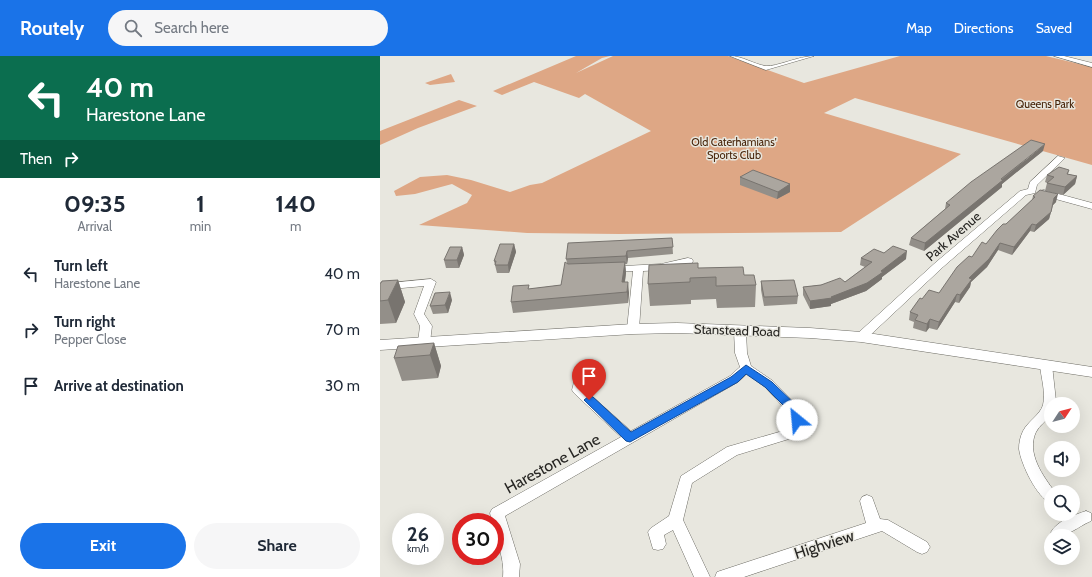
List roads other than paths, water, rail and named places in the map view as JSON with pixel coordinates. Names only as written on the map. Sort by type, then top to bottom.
[{"type":"street","points":[[733,56],[766,68],[811,56]]},
{"type":"street","points":[[1057,56],[1092,65]]},
{"type":"street","name":"Park Avenue","points":[[861,337],[939,265],[1017,198],[1023,193],[1032,191],[1033,184],[1061,158]]},
{"type":"street","points":[[1032,191],[1092,206]]},
{"type":"street","points":[[600,269],[661,267],[688,261]]},
{"type":"street","points":[[633,329],[638,267]]},
{"type":"street","points":[[380,288],[431,282],[419,314],[426,326],[424,342]]},
{"type":"street","name":"Stanstead Road","points":[[380,345],[633,329],[677,328],[861,337],[1092,372]]},
{"type":"street","points":[[702,577],[676,520],[686,480],[732,451],[800,431],[793,409],[769,384],[746,368],[741,353],[740,331]]},
{"type":"street","points":[[1044,487],[1035,474],[1027,456],[1027,443],[1030,430],[1047,411],[1050,404],[1046,365]]},
{"type":"street","name":"Harestone Lane","points":[[511,577],[512,564],[498,513],[734,379],[746,368]]},
{"type":"street","points":[[580,378],[578,390],[630,438]]},
{"type":"street","points":[[867,501],[875,527]]},
{"type":"street","points":[[658,544],[656,532],[676,520]]},
{"type":"street","points":[[1062,529],[1072,521]]},
{"type":"street","name":"Highview","points":[[723,577],[883,524],[922,547]]},
{"type":"park label","name":"Queens Park","points":[[1045,104]]},
{"type":"park label","name":"Old Caterhamians' Sports Club","points":[[734,148]]}]
